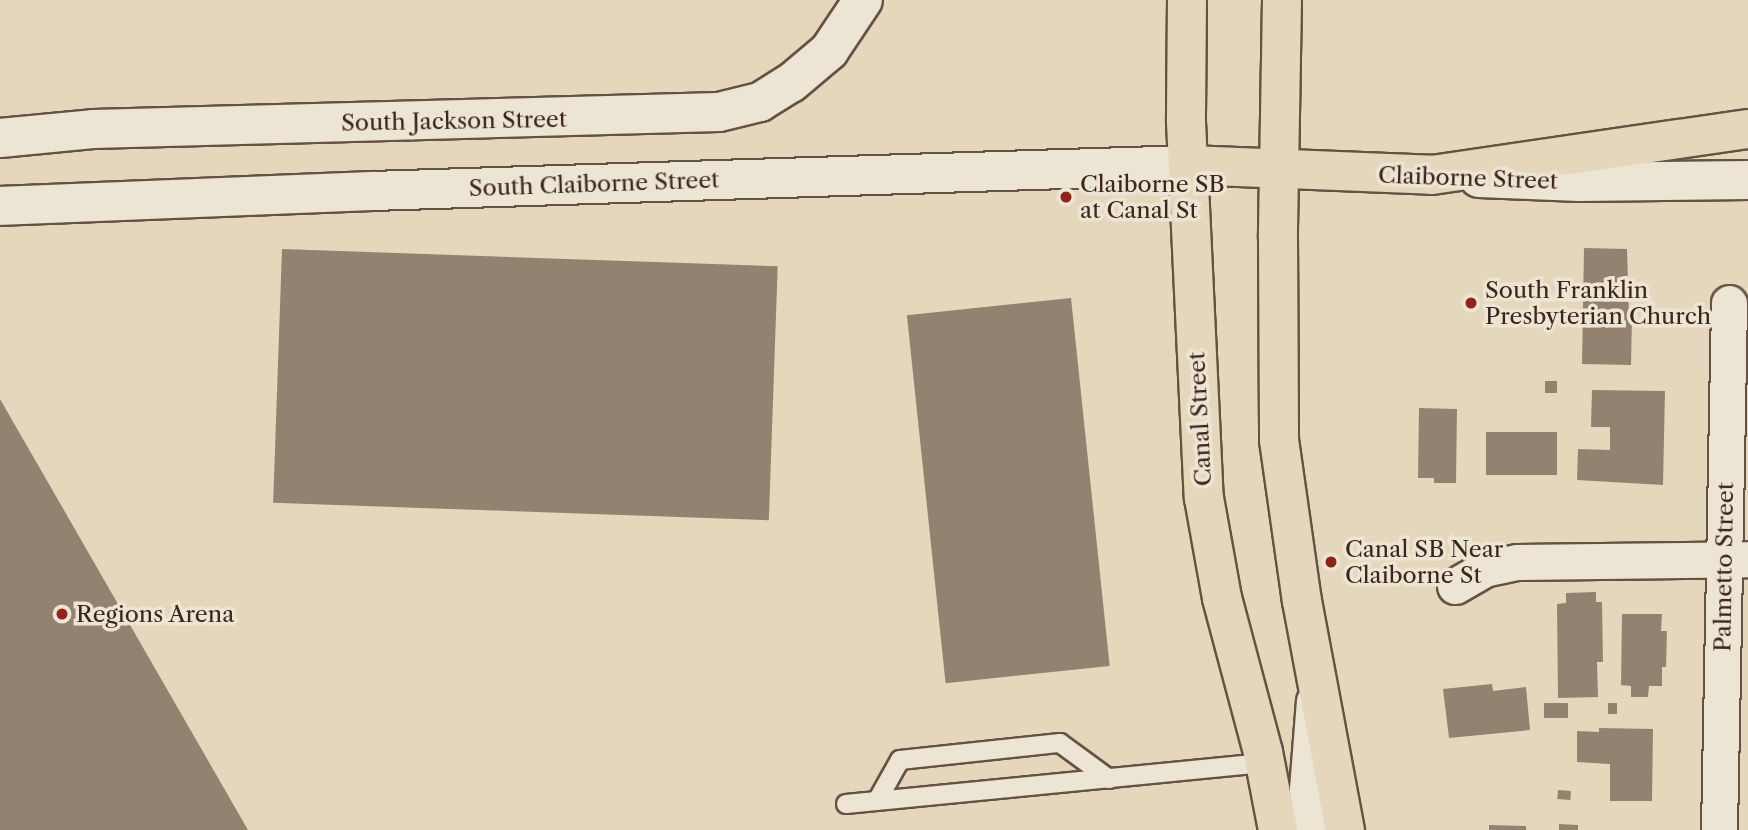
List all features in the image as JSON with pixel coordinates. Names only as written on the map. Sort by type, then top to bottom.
[{"type":"main road","name":"Canal Street","points":[[1188,0],[1188,165],[1204,498],[1222,598],[1266,763],[1278,830]]},
{"type":"main road","points":[[1282,0],[1279,440],[1294,554],[1345,830]]},
{"type":"main road","points":[[1432,176],[1748,129]]},
{"type":"main road","name":"Claiborne Street","points":[[1188,165],[1432,176]]},
{"type":"street","name":"South Jackson Street","points":[[0,138],[93,129],[719,112],[760,102],[791,83],[829,51],[863,0]]},
{"type":"street","points":[[0,121],[93,129]]},
{"type":"street","name":"South Claiborne Street","points":[[0,206],[386,190],[1188,165]]},
{"type":"street","name":"Claiborne Street","points":[[1432,176],[1580,182],[1748,180]]},
{"type":"street","name":"Palmetto Street","points":[[1719,830],[1736,559],[1729,303]]},
{"type":"street","points":[[1455,586],[1484,569],[1517,562],[1736,559]]},
{"type":"street","points":[[1312,830],[1307,789],[1316,680]]},
{"type":"lane","points":[[877,802],[900,760],[1060,743],[1109,779]]},
{"type":"lane","points":[[846,804],[1266,763]]},
{"type":"building","points":[[1584,248],[1627,249],[1629,317],[1632,317],[1631,365],[1582,364]]},
{"type":"building","points":[[282,249],[778,266],[769,520],[273,503]]},
{"type":"building","points":[[1071,298],[1110,666],[946,683],[907,315]]},
{"type":"building","points":[[1545,381],[1557,381],[1557,393],[1545,393]]},
{"type":"building","points":[[1592,390],[1665,391],[1663,485],[1577,480],[1578,449],[1610,450],[1610,427],[1591,427]]},
{"type":"building","name":"Regions Arena","points":[[0,399],[248,830],[0,830]]},
{"type":"building","points":[[1419,408],[1457,409],[1456,483],[1434,483],[1434,478],[1418,478]]},
{"type":"building","points":[[1486,432],[1557,432],[1557,475],[1486,475]]},
{"type":"building","points":[[1596,592],[1596,602],[1602,602],[1603,662],[1597,662],[1598,697],[1558,698],[1557,604],[1566,603],[1566,593]]},
{"type":"building","points":[[1622,614],[1662,614],[1661,631],[1667,631],[1666,667],[1662,667],[1662,686],[1649,686],[1648,697],[1631,697],[1631,686],[1621,685]]},
{"type":"building","points":[[1492,684],[1493,691],[1526,687],[1530,730],[1449,738],[1443,689]]},
{"type":"building","points":[[1544,703],[1568,703],[1568,718],[1544,718]]},
{"type":"building","points":[[1608,703],[1617,703],[1617,714],[1608,714]]},
{"type":"building","points":[[1599,728],[1653,729],[1652,801],[1610,801],[1610,764],[1577,762],[1577,731],[1599,732]]},
{"type":"building","points":[[1558,790],[1571,791],[1570,800],[1557,799]]},
{"type":"building","points":[[1559,824],[1578,825],[1578,830],[1559,830]]},
{"type":"building","points":[[1489,825],[1526,826],[1526,830],[1489,830]]},
{"type":"place","name":"Claiborne SB at Canal St","points":[[1066,197]]},
{"type":"place","name":"South Franklin Presbyterian Church","points":[[1471,303]]},
{"type":"place","name":"Canal SB Near Claiborne St","points":[[1331,562]]},
{"type":"place","name":"Regions Arena","points":[[62,614]]}]
